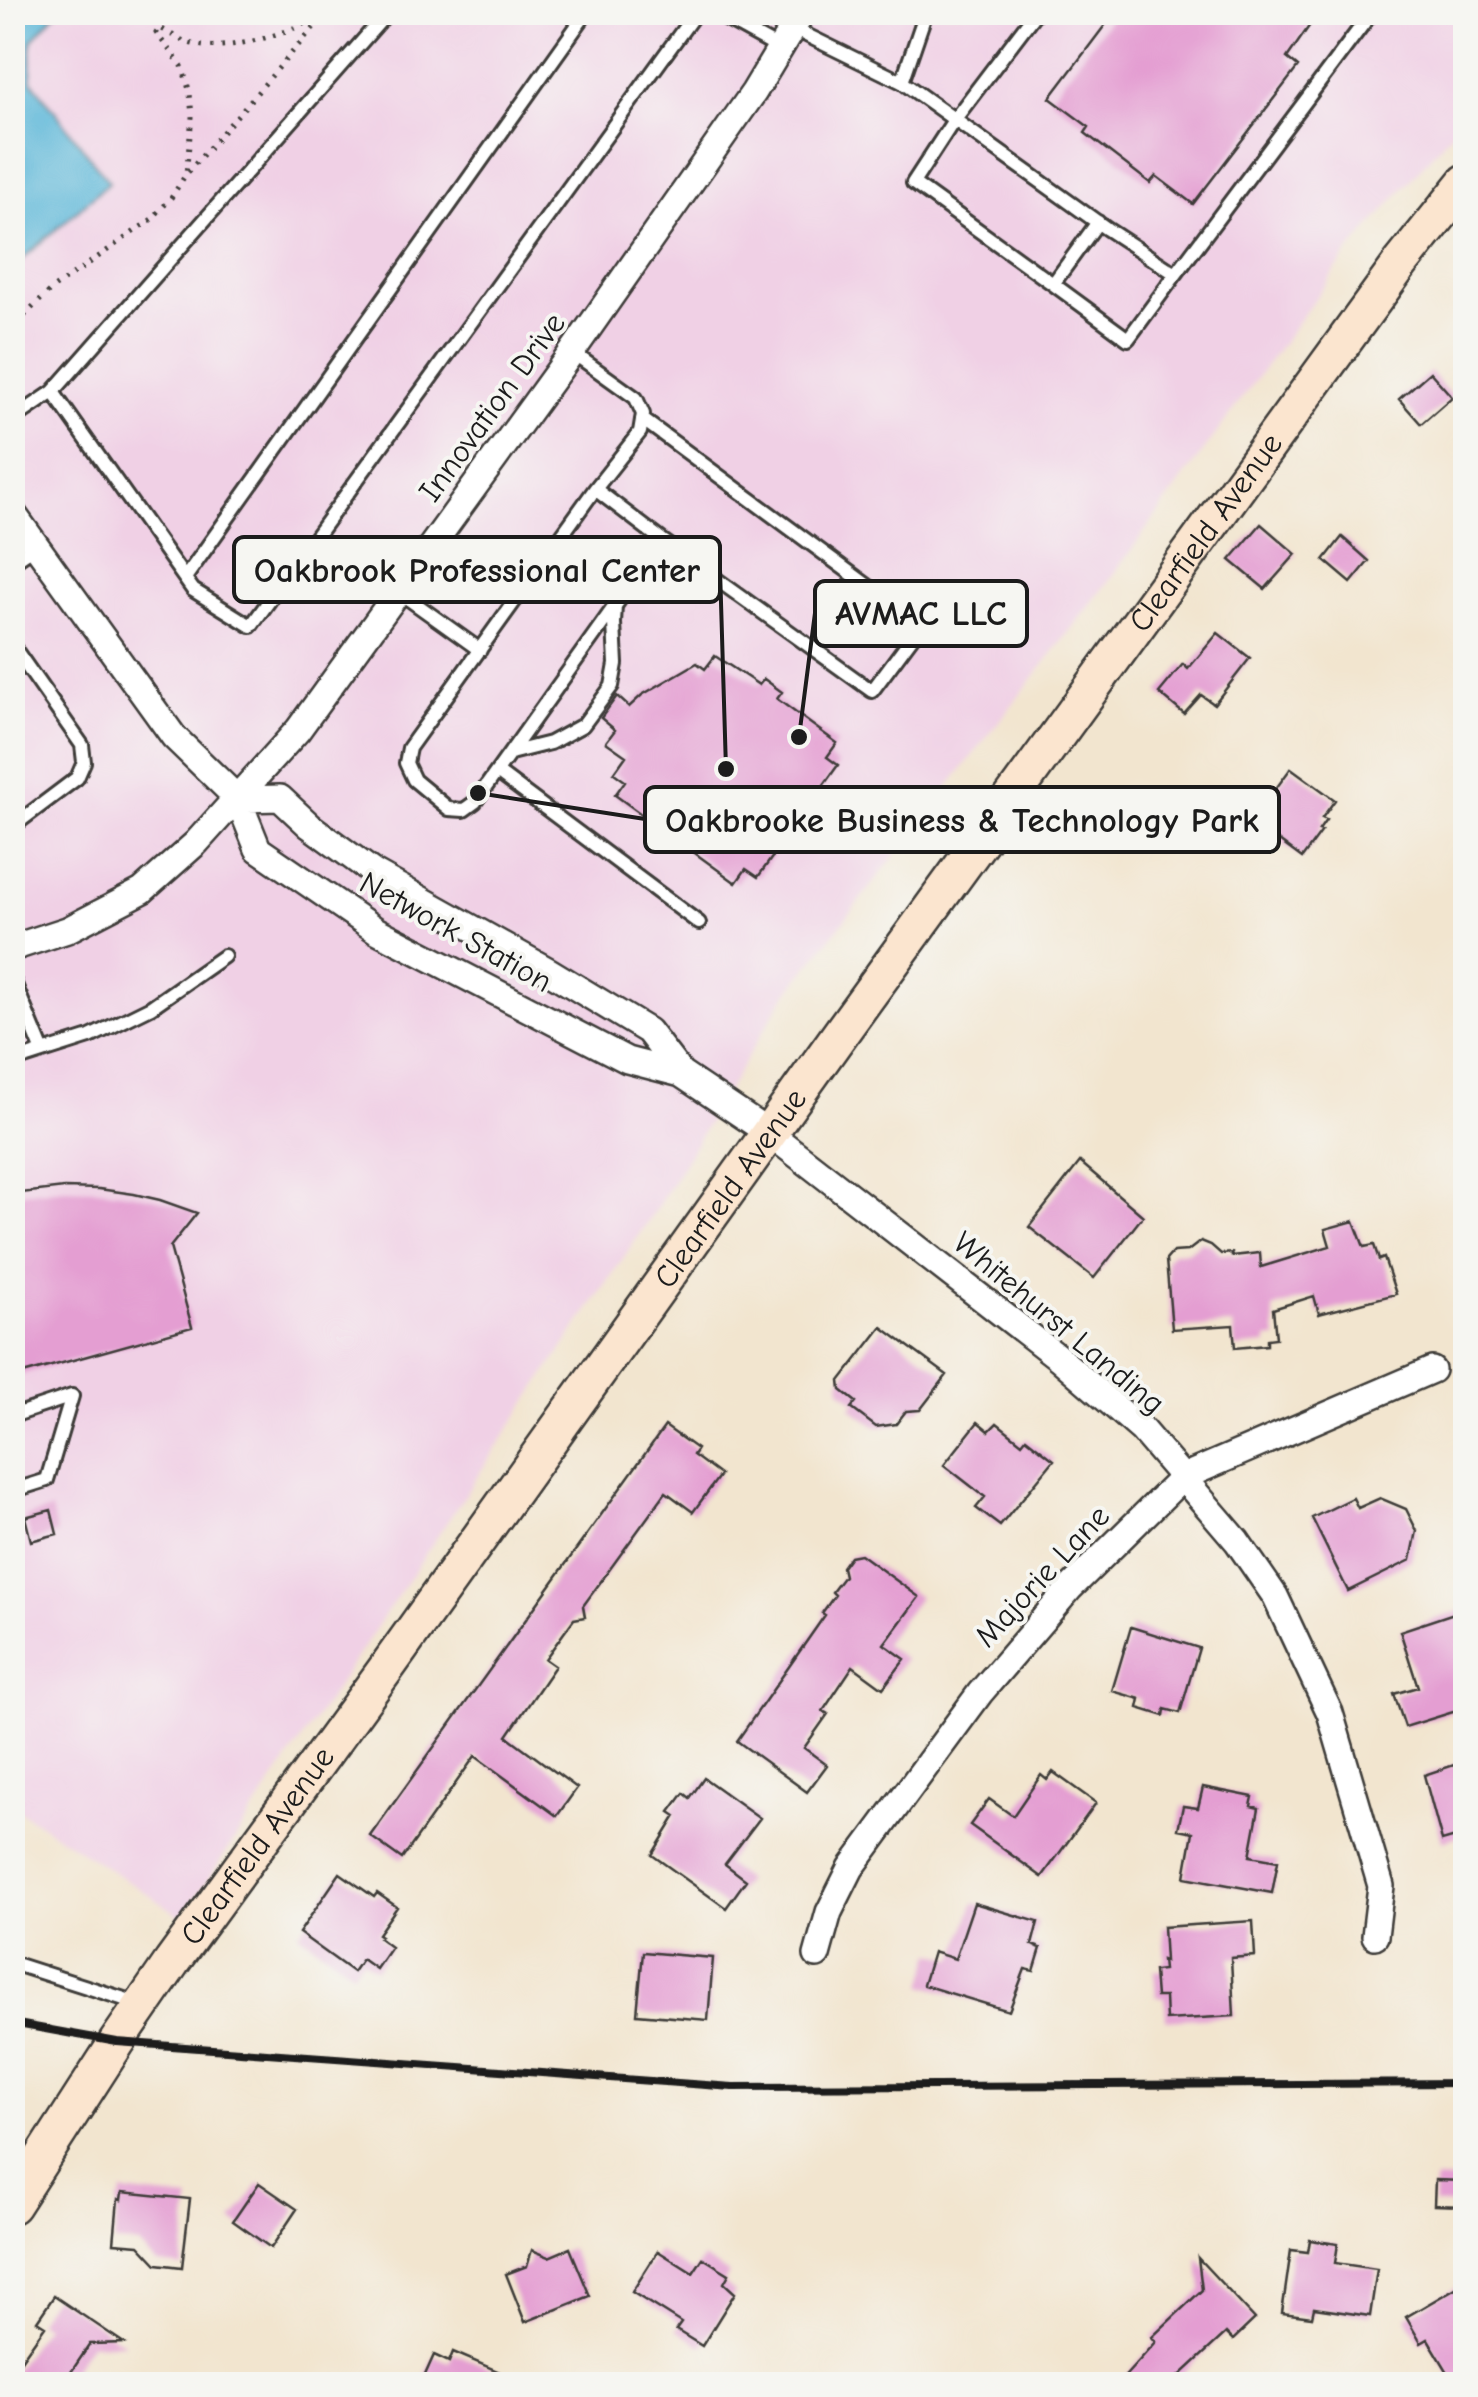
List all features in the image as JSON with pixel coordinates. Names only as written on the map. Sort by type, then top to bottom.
[{"type":"street","name":"Innovation Drive","points":[[12,948],[68,930],[142,890],[196,843],[298,730],[572,352],[754,92],[791,30]]},
{"type":"street","name":"Clearfield Avenue","points":[[12,2205],[142,2005],[769,1132],[1391,277],[1466,182]]},
{"type":"street","name":"Network Station","points":[[12,512],[174,737],[238,799],[258,849],[376,930],[627,1060],[682,1074]]},
{"type":"street","name":"Network Station","points":[[238,799],[280,798],[310,826],[374,873],[648,1030],[682,1074],[769,1132]]},
{"type":"street","name":"Whitehurst Landing","points":[[769,1132],[1060,1358],[1142,1430],[1237,1542],[1275,1596],[1330,1713],[1380,1886],[1375,1936]]},
{"type":"street","name":"Majorie Lane","points":[[817,1955],[829,1912],[851,1868],[980,1692],[1070,1588],[1183,1477],[1432,1370]]},
{"type":"lane","points":[[12,420],[53,392],[388,12]]},
{"type":"lane","points":[[185,578],[586,12]]},
{"type":"lane","points":[[53,392],[193,590],[252,626],[696,12]]},
{"type":"lane","points":[[712,12],[791,30],[902,82],[1176,274]]},
{"type":"lane","points":[[902,82],[926,12]]},
{"type":"lane","points":[[1036,12],[954,120],[913,184],[1128,339],[1372,12]]},
{"type":"lane","points":[[1053,284],[1098,222]]},
{"type":"lane","points":[[572,352],[636,398],[643,414],[640,432],[409,748],[406,763],[414,780],[449,809],[464,810],[476,802],[662,540]]},
{"type":"lane","points":[[595,490],[872,691],[921,625],[642,420]]},
{"type":"lane","points":[[12,562],[36,545]]},
{"type":"lane","points":[[399,592],[480,650]]},
{"type":"lane","points":[[510,753],[550,742],[583,726],[612,686],[616,606]]},
{"type":"lane","points":[[12,644],[82,745],[84,762],[77,778],[12,826]]},
{"type":"lane","points":[[497,772],[699,923]]},
{"type":"lane","points":[[12,1062],[90,1037],[151,1007],[224,956]]},
{"type":"lane","points":[[12,977],[42,1052]]},
{"type":"lane","points":[[12,1416],[72,1396],[47,1480],[12,1491]]},
{"type":"lane","points":[[12,1963],[142,2005]]},
{"type":"path","points":[[186,174],[192,116],[190,93],[182,66],[156,33],[160,28],[192,44],[226,47],[273,36],[326,14]]},
{"type":"path","points":[[12,333],[51,290],[152,219],[186,174],[326,14]]},
{"type":"shaded area","points":[[12,13],[1465,13],[1465,116],[1349,252],[1107,583],[780,1003],[656,1209],[183,1917],[13,1807]]},
{"type":"water","points":[[13,12],[56,13],[31,42],[32,81],[109,182],[13,268]]},
{"type":"building","points":[[1115,12],[1319,12],[1287,58],[1298,67],[1193,204],[1156,176],[1150,183],[1085,133],[1089,127],[1050,98]]},
{"type":"building","points":[[1430,372],[1452,397],[1421,424],[1399,399]]},
{"type":"building","points":[[1261,524],[1296,554],[1265,589],[1230,560]]},
{"type":"building","points":[[1342,537],[1369,561],[1351,583],[1324,560]]},
{"type":"building","points":[[1218,633],[1250,658],[1214,704],[1201,695],[1184,714],[1159,693],[1183,664],[1188,669]]},
{"type":"building","points":[[715,656],[759,685],[764,679],[782,692],[777,699],[837,743],[827,757],[838,765],[758,877],[746,869],[736,883],[615,795],[625,781],[614,773],[626,756],[606,742],[615,730],[601,718],[617,696],[629,707],[642,695],[697,663],[705,669]]},
{"type":"building","points":[[1291,768],[1335,800],[1322,818],[1326,820],[1319,830],[1322,831],[1302,858],[1252,821]]},
{"type":"building","points":[[1080,1162],[1143,1216],[1094,1278],[1029,1227]]},
{"type":"building","points":[[64,1188],[134,1194],[197,1213],[170,1247],[192,1327],[12,1377],[12,1194]]},
{"type":"building","points":[[1354,1221],[1364,1247],[1374,1245],[1379,1260],[1384,1258],[1396,1294],[1319,1314],[1314,1296],[1273,1309],[1276,1338],[1267,1339],[1267,1345],[1235,1348],[1233,1325],[1172,1329],[1166,1260],[1173,1252],[1188,1251],[1201,1241],[1221,1254],[1260,1253],[1261,1267],[1330,1246],[1325,1229]]},
{"type":"building","points":[[882,1327],[947,1375],[920,1410],[906,1411],[896,1424],[876,1427],[851,1408],[856,1402],[841,1390],[840,1381]]},
{"type":"building","points":[[978,1422],[989,1431],[997,1423],[1022,1443],[1026,1438],[1054,1460],[1000,1526],[976,1508],[985,1497],[944,1465]]},
{"type":"building","points":[[665,1426],[697,1449],[693,1455],[720,1475],[693,1512],[666,1492],[583,1606],[585,1617],[574,1619],[545,1659],[555,1666],[507,1736],[577,1788],[557,1816],[475,1756],[402,1859],[370,1836]]},
{"type":"building","points":[[1353,1498],[1358,1508],[1380,1498],[1406,1509],[1417,1531],[1411,1560],[1348,1591],[1312,1518]]},
{"type":"building","points":[[51,1510],[57,1534],[31,1541],[25,1517]]},
{"type":"building","points":[[860,1554],[919,1597],[884,1644],[905,1659],[883,1688],[853,1666],[823,1711],[828,1714],[804,1748],[827,1765],[807,1792],[737,1741],[825,1615],[822,1613],[835,1595],[832,1592],[844,1576],[842,1567],[850,1556]]},
{"type":"building","points":[[1466,1609],[1466,1708],[1405,1727],[1394,1694],[1418,1687],[1400,1631]]},
{"type":"building","points":[[1131,1627],[1199,1648],[1180,1713],[1165,1709],[1164,1716],[1138,1708],[1140,1699],[1112,1691]]},
{"type":"building","points":[[1466,1761],[1466,1834],[1442,1841],[1424,1775]]},
{"type":"building","points":[[1053,1772],[1096,1803],[1042,1877],[970,1825],[989,1799],[1013,1816],[1041,1775],[1047,1780]]},
{"type":"building","points":[[704,1778],[760,1818],[725,1864],[746,1880],[726,1908],[652,1855],[676,1816],[670,1812],[684,1793],[690,1798]]},
{"type":"building","points":[[1203,1787],[1253,1797],[1251,1806],[1259,1808],[1250,1856],[1278,1861],[1272,1893],[1185,1877],[1193,1832],[1178,1829],[1183,1806],[1198,1808]]},
{"type":"building","points":[[340,1873],[374,1897],[377,1893],[397,1907],[378,1934],[391,1947],[376,1969],[362,1959],[353,1972],[299,1933]]},
{"type":"building","points":[[974,1903],[1038,1922],[1032,1945],[1041,1948],[1034,1971],[1025,1969],[1009,2011],[923,1985],[933,1952],[955,1959]]},
{"type":"building","points":[[1253,1921],[1255,1956],[1231,1958],[1234,2016],[1166,2020],[1165,1997],[1156,1997],[1154,1971],[1163,1970],[1162,1960],[1165,1961],[1163,1927]]},
{"type":"building","points":[[643,1952],[713,1958],[708,2020],[637,2014]]},
{"type":"building","points":[[1435,2180],[1464,2181],[1463,2206],[1434,2205]]},
{"type":"building","points":[[259,2183],[297,2209],[271,2248],[233,2221]]},
{"type":"building","points":[[122,2192],[190,2199],[182,2267],[157,2264],[139,2245],[114,2243]]},
{"type":"building","points":[[1310,2240],[1338,2244],[1335,2263],[1377,2269],[1370,2316],[1314,2308],[1312,2317],[1282,2313],[1291,2250],[1308,2252]]},
{"type":"building","points":[[570,2248],[590,2296],[525,2322],[506,2274],[527,2266],[532,2250],[549,2257]]},
{"type":"building","points":[[658,2251],[693,2273],[703,2258],[729,2274],[724,2283],[735,2293],[702,2346],[676,2330],[681,2323],[632,2292]]},
{"type":"building","points":[[1198,2258],[1255,2319],[1233,2340],[1226,2333],[1171,2384],[1118,2384],[1156,2342],[1152,2337],[1202,2290]]},
{"type":"building","points":[[1466,2282],[1466,2384],[1455,2384],[1428,2339],[1421,2343],[1406,2317]]},
{"type":"building","points":[[54,2296],[124,2343],[90,2344],[63,2384],[29,2384],[12,2373],[45,2326],[37,2321]]},
{"type":"building","points":[[453,2352],[528,2384],[421,2384],[434,2355],[449,2362]]},
{"type":"railway","points":[[12,2023],[117,2042],[733,2087],[1466,2083]]},
{"type":"place","name":"AVMAC LLC","points":[[799,737]]},
{"type":"place","name":"Oakbrook Professional Center","points":[[726,769]]},
{"type":"place","name":"Oakbrooke Business & Technology Park","points":[[478,793]]}]
